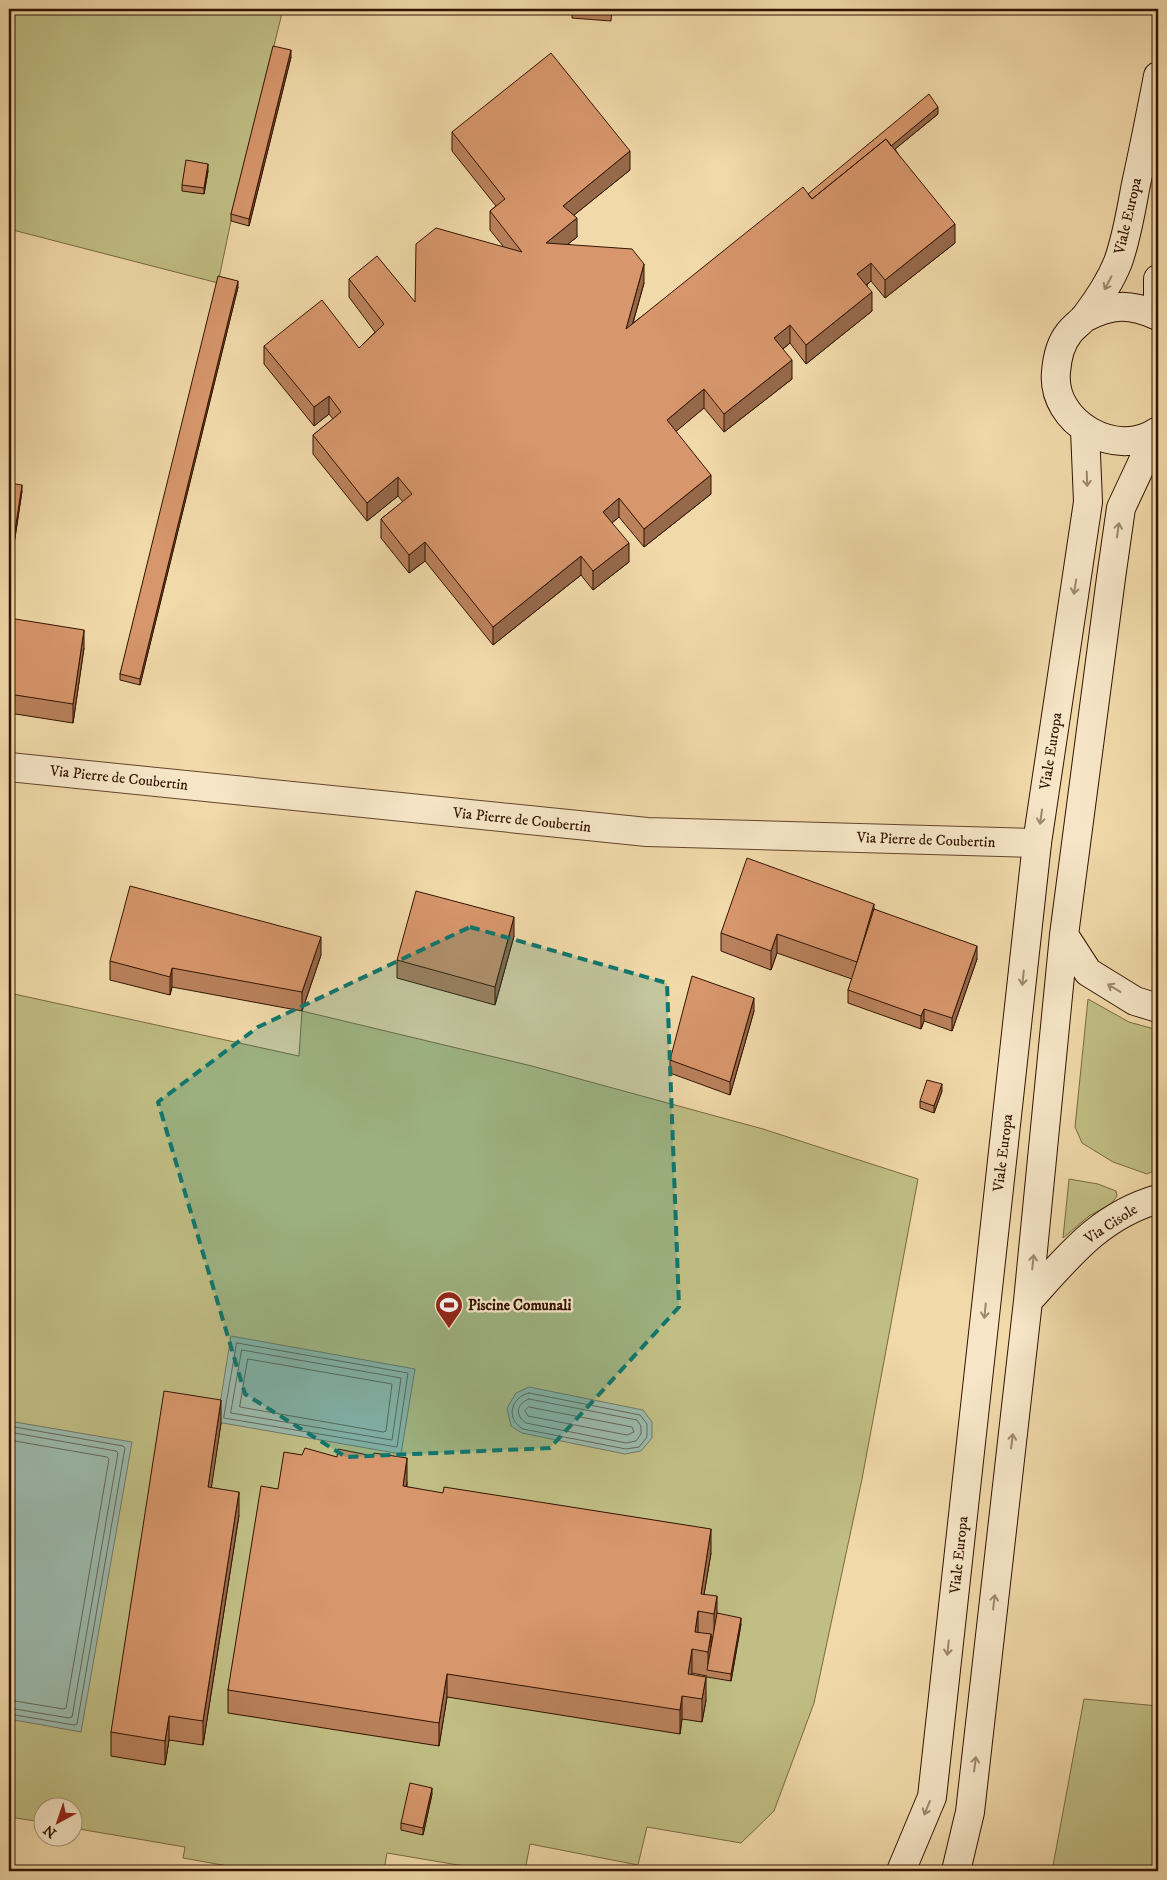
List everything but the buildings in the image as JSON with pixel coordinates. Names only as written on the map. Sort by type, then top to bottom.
[{"type":"main road","name":"Viale Europa","points":[[1157,432],[1138,440],[1120,441],[1102,438],[1085,430],[1070,415],[1059,396],[1055,374],[1059,353],[1065,340],[1107,286],[1118,260],[1127,232],[1158,76]]},
{"type":"main road","points":[[1158,279],[1158,296]]},
{"type":"main road","name":"Viale Europa","points":[[1084,318],[1104,308],[1123,306],[1143,309],[1158,316]]},
{"type":"main road","name":"Viale Europa","points":[[901,1871],[932,1797],[1038,843],[1088,502],[1085,430]]},
{"type":"main road","name":"Viale Europa","points":[[956,1871],[970,1812],[1028,1301],[1064,935],[1121,508],[1157,432]]},
{"type":"main road","name":"Via Pierre de Coubertin","points":[[9,767],[647,832],[1038,843]]},
{"type":"main road","points":[[1064,935],[1088,972],[1135,1001],[1158,1008]]},
{"type":"main road","name":"Via Cisole","points":[[1028,1301],[1086,1238],[1112,1220],[1144,1203],[1158,1199]]},
{"type":"highlighted area","points":[[470,927],[667,983],[679,1307],[550,1448],[346,1457],[245,1394],[158,1102],[258,1027]]},
{"type":"shaded area","points":[[9,9],[283,9],[231,221],[218,283],[9,229]]},
{"type":"shaded area","name":"Piscine Comunali","points":[[14,994],[299,1056],[302,1011],[532,1066],[763,1129],[918,1179],[862,1479],[814,1703],[774,1811],[741,1843],[647,1827],[638,1865],[530,1844],[525,1871],[494,1871],[387,1853],[384,1871],[364,1871],[342,1867],[341,1871],[256,1871],[183,1858],[185,1847],[82,1830],[82,1798],[32,1798],[32,1820],[9,1817],[9,1016]]},
{"type":"shaded area","points":[[1088,999],[1129,1022],[1158,1030],[1158,1169],[1147,1174],[1113,1162],[1082,1143],[1075,1127]]},
{"type":"shaded area","points":[[1069,1179],[1098,1184],[1116,1191],[1117,1196],[1111,1204],[1089,1216],[1063,1238]]},
{"type":"shaded area","points":[[1084,1699],[1158,1706],[1158,1871],[1052,1871]]},
{"type":"water","points":[[231,1336],[415,1369],[401,1454],[217,1422]]},
{"type":"water","points":[[529,1387],[643,1410],[652,1422],[652,1438],[641,1451],[625,1454],[522,1433],[511,1426],[507,1408],[516,1393]]},
{"type":"water","points":[[9,1421],[132,1442],[81,1732],[9,1719]]},
{"type":"place","name":"Piscine Comunali","points":[[449,1329]]}]
